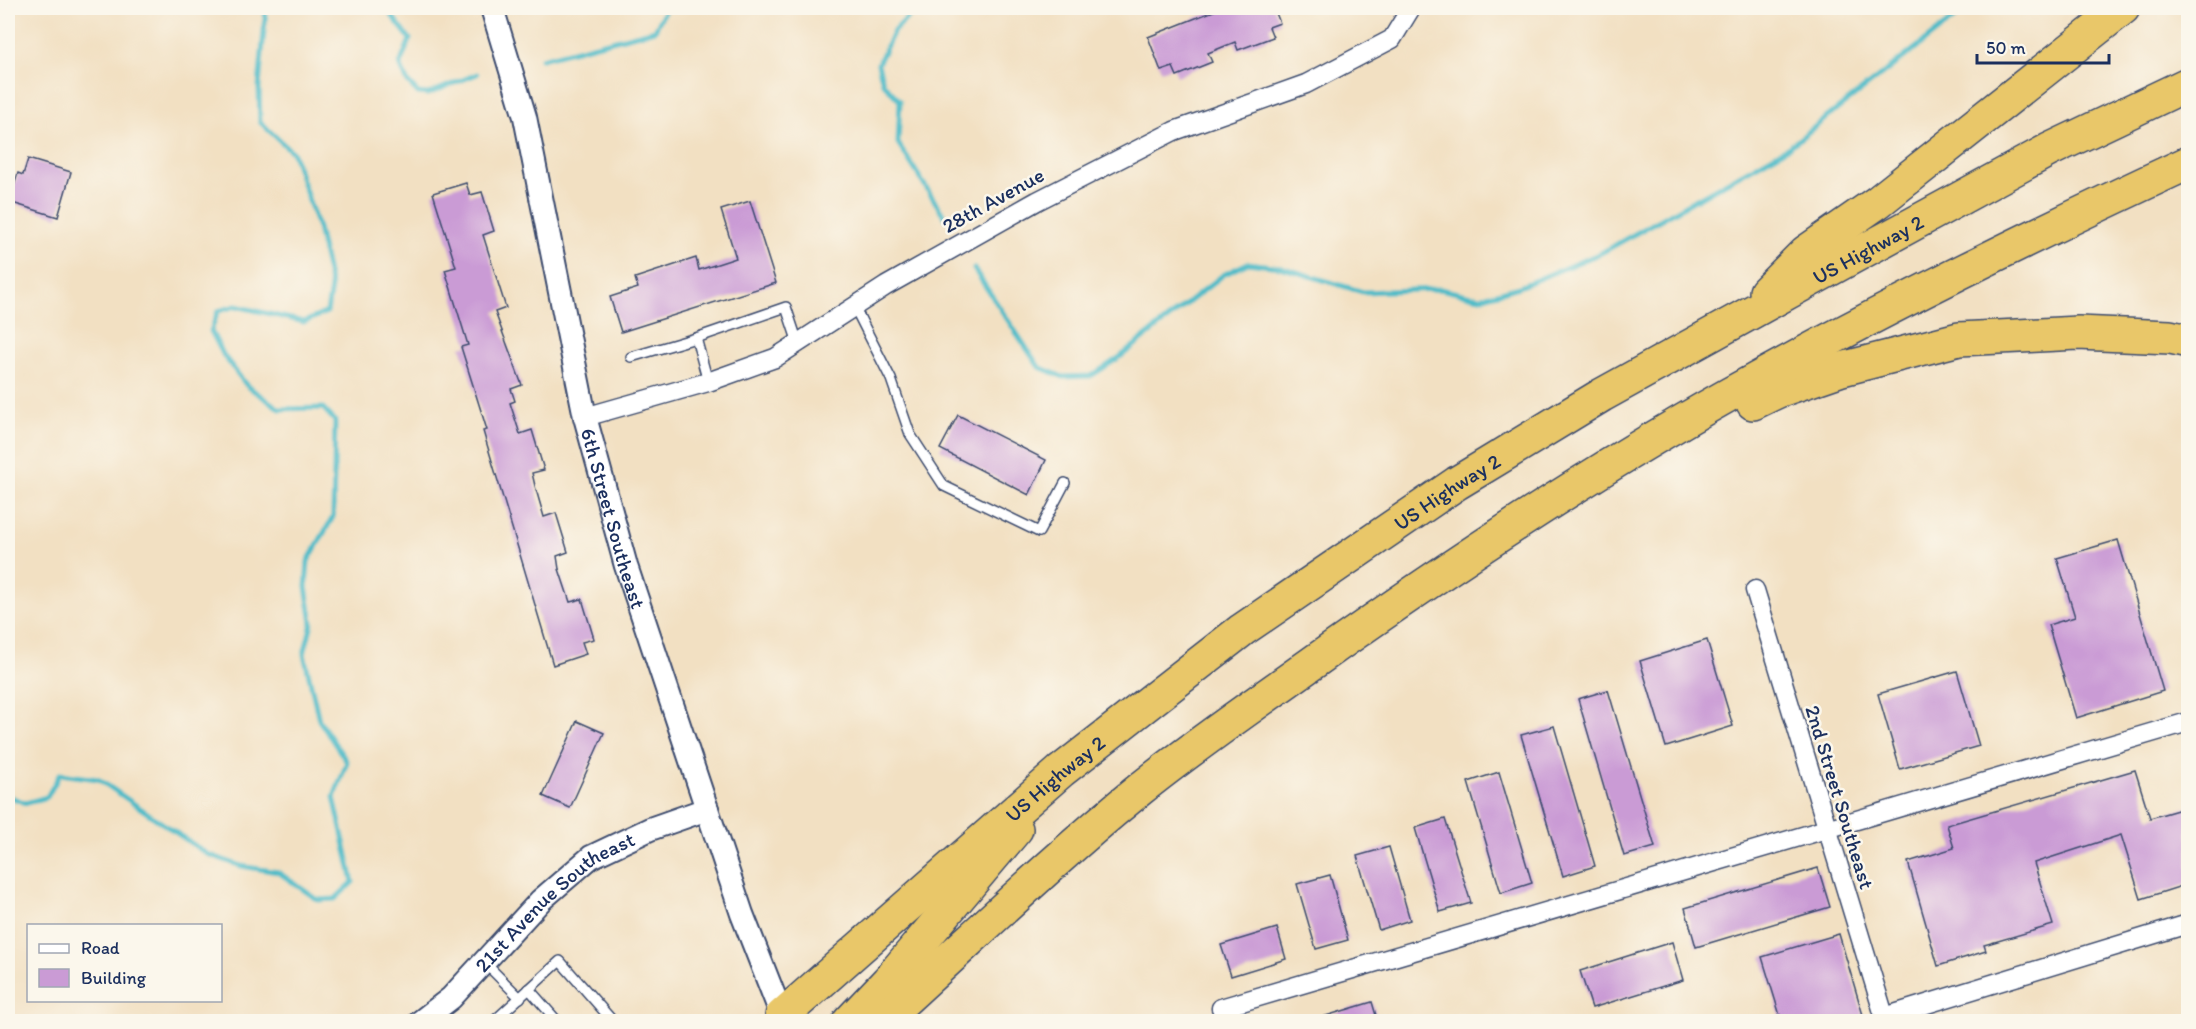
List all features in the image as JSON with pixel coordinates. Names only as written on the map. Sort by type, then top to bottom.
[{"type":"highway","points":[[1740,318],[1806,252],[1878,202],[2122,8]]},
{"type":"highway","name":"US Highway 2","points":[[782,1016],[1061,771],[1242,630],[1457,483],[1602,395],[1740,318],[2049,150],[2188,84]]},
{"type":"highway","points":[[880,1022],[1018,894],[1141,788],[1387,610],[1590,477],[1729,395],[1829,341],[2060,223],[2188,163]]},
{"type":"highway","points":[[1590,477],[1778,391],[1842,369],[1959,339],[2078,333],[2170,337],[2188,341]]},
{"type":"highway","points":[[849,1022],[942,919],[1061,771]]},
{"type":"street","name":"6th Street Southeast","points":[[492,8],[525,117],[585,417],[626,566],[742,914],[782,1016]]},
{"type":"street","name":"28th Avenue","points":[[585,417],[708,382],[775,358],[854,305],[1037,201],[1174,131],[1306,84],[1392,39],[1411,8]]},
{"type":"street","name":"2nd Street Southeast","points":[[1755,590],[1885,1019]]},
{"type":"street","points":[[1221,1008],[2188,722]]},
{"type":"street","name":"21st Avenue Southeast","points":[[420,1022],[451,998],[541,900],[591,857],[650,829],[707,809]]},
{"type":"street","points":[[1885,1019],[2188,924]]},
{"type":"lane","points":[[854,305],[891,379],[910,434],[944,486],[1039,532],[1065,483]]},
{"type":"lane","points":[[631,357],[696,338],[786,307],[798,343]]},
{"type":"lane","points":[[696,338],[708,382]]},
{"type":"lane","points":[[493,1022],[560,961],[610,1018],[606,1022]]},
{"type":"lane","points":[[484,962],[520,998]]},
{"type":"lane","points":[[529,989],[558,1022]]},
{"type":"building","points":[[1221,8],[1274,8],[1280,23],[1269,27],[1273,37],[1238,50],[1235,42],[1208,53],[1212,62],[1177,76],[1173,67],[1161,71],[1148,37]]},
{"type":"building","points":[[28,159],[71,172],[58,217],[9,202],[18,173],[23,175]]},
{"type":"building","points":[[466,183],[470,195],[482,192],[494,231],[483,235],[506,308],[495,312],[522,385],[511,389],[515,401],[510,403],[520,434],[532,430],[544,470],[532,473],[544,517],[556,513],[568,552],[557,556],[559,569],[570,602],[582,599],[594,639],[582,642],[586,654],[553,665],[483,431],[487,430],[461,347],[468,345],[445,270],[456,267],[433,193]]},
{"type":"building","points":[[750,201],[776,283],[621,332],[610,297],[638,288],[635,278],[696,258],[699,270],[736,258],[721,210]]},
{"type":"building","points":[[958,415],[1046,460],[1029,495],[940,449]]},
{"type":"building","points":[[2118,540],[2163,691],[2076,718],[2048,625],[2075,617],[2057,558]]},
{"type":"building","points":[[1707,640],[1733,726],[1666,747],[1640,661]]},
{"type":"building","points":[[1957,671],[1979,746],[1900,769],[1878,694]]},
{"type":"building","points":[[1608,690],[1655,847],[1624,856],[1578,699]]},
{"type":"building","points":[[577,721],[604,733],[570,808],[543,796]]},
{"type":"building","points":[[1554,726],[1595,866],[1563,876],[1521,735]]},
{"type":"building","points":[[2135,770],[2150,818],[2188,807],[2188,884],[2141,899],[2121,835],[2034,863],[2053,925],[1984,945],[1986,951],[1938,966],[1908,862],[1954,848],[1947,825]]},
{"type":"building","points":[[1499,772],[1532,883],[1501,893],[1468,782]]},
{"type":"building","points":[[1445,819],[1471,903],[1440,912],[1415,828]]},
{"type":"building","points":[[1389,847],[1410,920],[1379,930],[1357,856]]},
{"type":"building","points":[[1818,868],[1830,907],[1696,947],[1685,908]]},
{"type":"building","points":[[1330,875],[1348,940],[1316,949],[1297,884]]},
{"type":"building","points":[[1277,928],[1286,959],[1231,976],[1221,945]]},
{"type":"building","points":[[1839,934],[1865,1022],[1782,1022],[1762,957]]},
{"type":"building","points":[[1672,942],[1683,980],[1592,1008],[1580,971]]},
{"type":"building","points":[[1372,1002],[1378,1022],[1320,1022],[1319,1018]]},
{"type":"waterway","points":[[8,796],[26,803],[47,797],[60,774],[98,779],[207,854],[241,866],[278,872],[318,900],[335,899],[353,882],[334,797],[347,762],[319,720],[304,654],[312,623],[306,587],[308,561],[333,517],[335,421],[323,408],[280,409],[247,386],[224,356],[211,331],[218,311],[236,306],[304,322],[327,312],[331,287],[318,228],[293,153],[260,122],[259,87],[266,8]]},
{"type":"waterway","points":[[386,8],[410,39],[400,64],[407,81],[418,93],[428,94],[477,74]]},
{"type":"waterway","points":[[541,59],[655,30],[666,8]]},
{"type":"waterway","points":[[917,8],[894,31],[878,64],[883,83],[900,101],[898,143],[946,219]]},
{"type":"waterway","points":[[974,269],[1039,367],[1063,377],[1091,376],[1120,357],[1223,275],[1248,263],[1280,267],[1363,292],[1440,289],[1480,298],[1519,287],[1601,253],[1789,147],[1967,8]]}]
